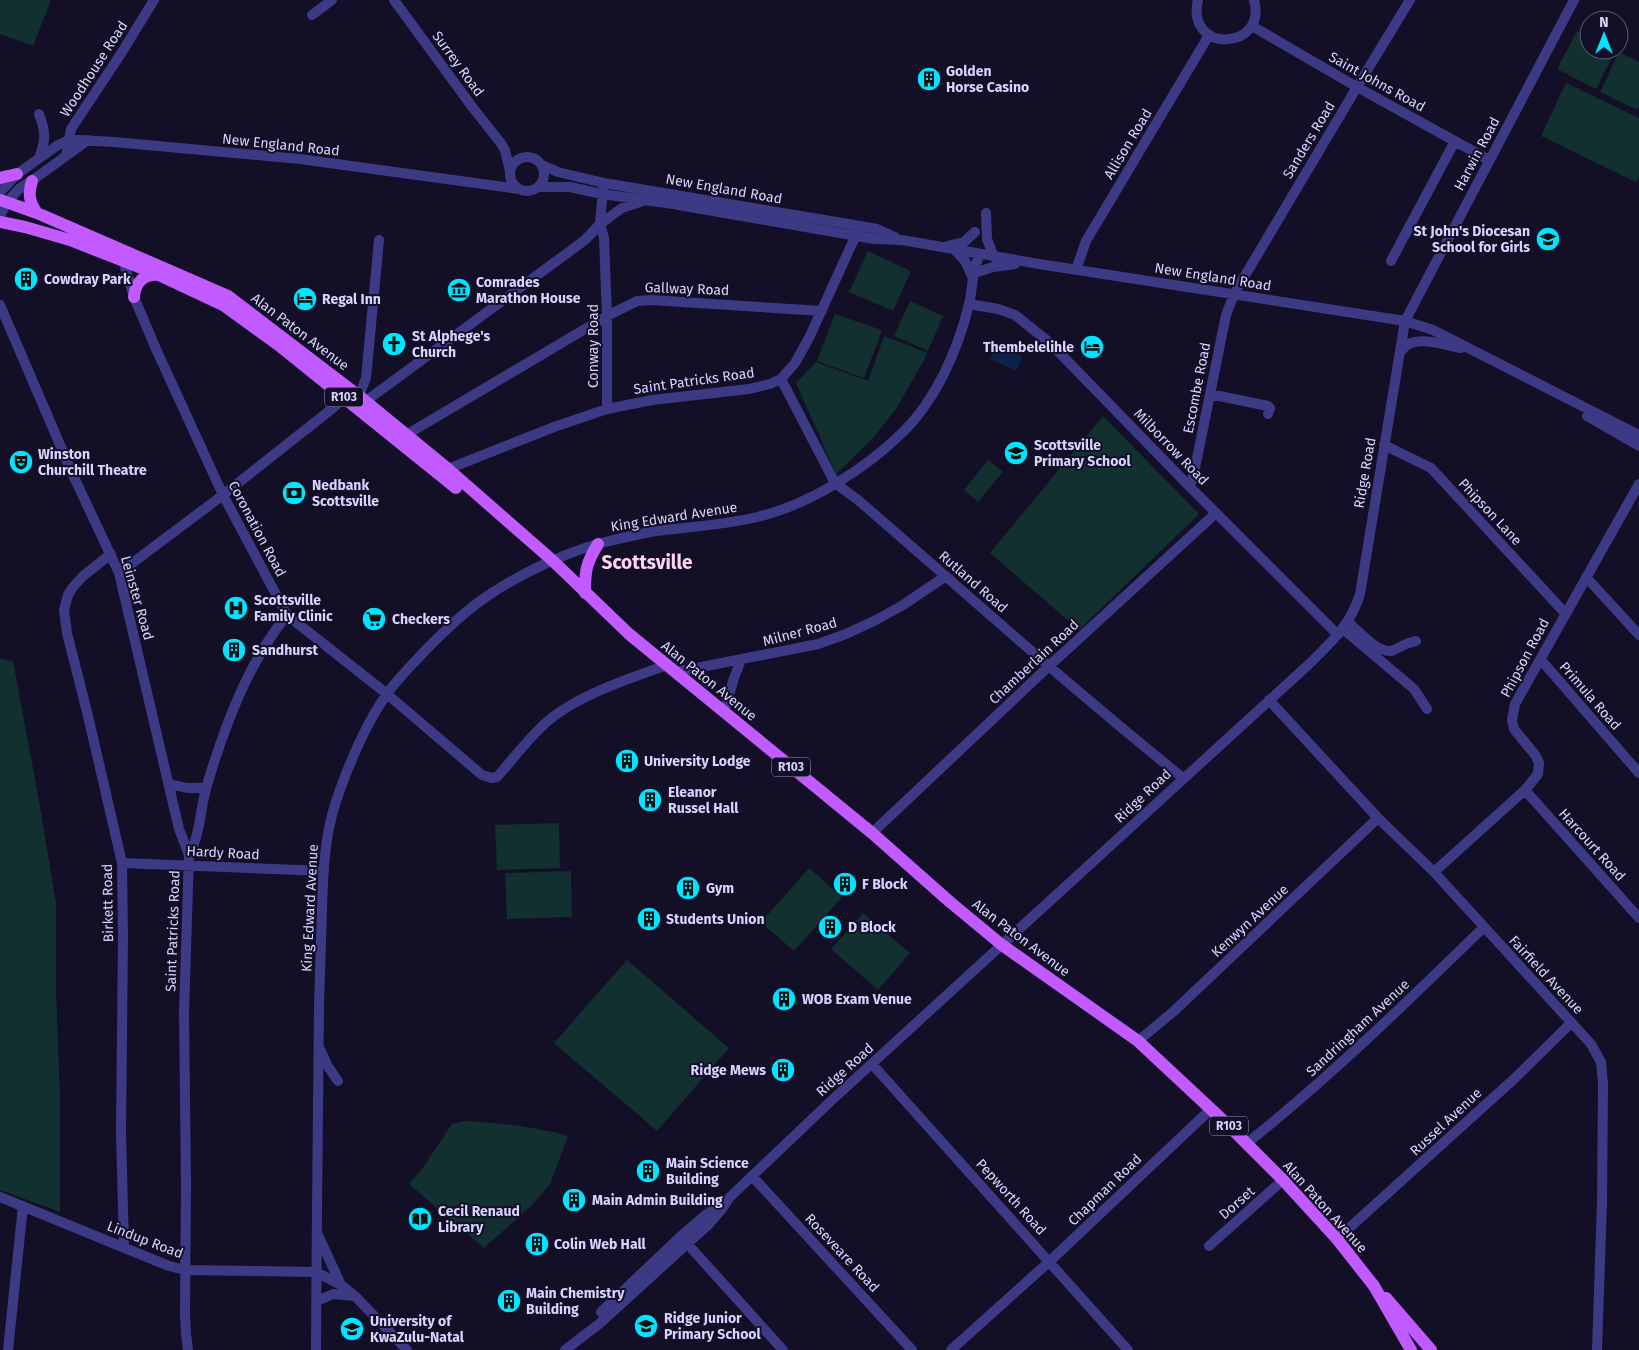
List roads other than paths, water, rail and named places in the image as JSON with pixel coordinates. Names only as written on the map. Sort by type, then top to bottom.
[{"type":"main road","points":[[0,178],[17,174]]},
{"type":"main road","points":[[32,181],[30,196],[33,208],[37,213]]},
{"type":"main road","name":"Alan Paton Avenue","points":[[2,198],[37,213],[159,275],[223,304],[344,397],[548,562],[629,634],[872,832],[950,902],[1002,945],[1138,1041],[1211,1108],[1283,1180],[1338,1239],[1374,1286],[1433,1348]]},
{"type":"main road","name":"Alan Paton Avenue","points":[[0,222],[25,227],[122,255],[228,296],[362,398],[448,469],[548,562],[600,616],[612,626],[629,634]]},
{"type":"main road","points":[[134,297],[136,286],[143,278],[152,274],[159,275]]},
{"type":"main road","points":[[585,593],[586,565],[598,544]]},
{"type":"main road","name":"Alan Paton Avenue","points":[[1374,1286],[1407,1348]]},
{"type":"street","name":"Woodhouse Road","points":[[66,156],[71,129],[154,0]]},
{"type":"street","points":[[312,15],[332,0]]},
{"type":"street","name":"Surrey Road","points":[[394,0],[500,142],[505,152],[510,173]]},
{"type":"street","points":[[1198,0],[1196,11],[1199,24],[1208,35],[1220,40],[1232,40],[1244,35],[1252,26],[1256,17],[1254,0]]},
{"type":"street","name":"Sanders Road","points":[[1234,294],[1356,87],[1410,0]]},
{"type":"street","name":"Harwin Road","points":[[1405,321],[1571,1]]},
{"type":"street","name":"Saint Johns Road","points":[[1252,26],[1356,87],[1489,160]]},
{"type":"street","name":"Allison Road","points":[[1076,270],[1086,241],[1208,35]]},
{"type":"street","points":[[38,159],[45,139],[45,128],[39,114]]},
{"type":"street","name":"New England Road","points":[[2,198],[17,174],[58,145],[69,140],[114,142],[300,159],[519,189]]},
{"type":"street","points":[[0,216],[2,198],[32,181],[88,140]]},
{"type":"street","points":[[1391,260],[1454,141]]},
{"type":"street","name":"Surrey Road","points":[[500,142],[523,158]]},
{"type":"street","points":[[523,158],[536,159],[542,166],[544,174],[544,179],[539,187],[527,191],[519,189],[512,183],[510,173],[515,162],[523,158]]},
{"type":"street","name":"New England Road","points":[[542,166],[565,174],[604,182],[858,230],[874,239],[902,240],[942,247],[976,256],[994,257],[1405,321],[1433,330],[1639,435]]},
{"type":"street","name":"New England Road","points":[[470,182],[496,180],[510,173]]},
{"type":"street","name":"Conway Road","points":[[604,182],[600,224],[604,238],[607,316],[607,409]]},
{"type":"street","name":"New England Road","points":[[539,187],[570,187],[602,194],[858,230]]},
{"type":"street","points":[[362,398],[585,240],[600,224],[622,208],[646,200]]},
{"type":"street","points":[[986,213],[987,239],[994,257]]},
{"type":"street","points":[[781,379],[795,363],[822,311],[858,230]]},
{"type":"street","points":[[942,247],[964,242],[975,232]]},
{"type":"street","points":[[362,398],[366,378],[379,240]]},
{"type":"street","points":[[954,250],[965,260],[974,276],[1000,265],[1039,264]]},
{"type":"street","name":"Coronation Road","points":[[122,255],[134,297],[156,349],[223,495],[287,615],[387,694],[482,775]]},
{"type":"street","name":"King Edward Avenue","points":[[316,1350],[319,1042],[324,871],[330,826],[339,794],[368,725],[387,694],[405,671],[439,636],[475,605],[498,589],[548,562],[598,544],[655,532],[724,523],[766,515],[799,502],[860,468],[904,431],[918,415],[936,387],[958,336],[969,304],[976,256]]},
{"type":"street","name":"Escombe Road","points":[[1190,487],[1226,315],[1234,294]]},
{"type":"street","name":"Gallway Road","points":[[406,435],[607,316],[637,301],[651,300],[822,311]]},
{"type":"street","name":"Milborrow Road","points":[[969,304],[998,309],[1015,315],[1049,342],[1216,513],[1343,629]]},
{"type":"street","name":"Leinster Road","points":[[0,305],[73,475],[111,554],[118,573],[170,784],[179,829],[190,860]]},
{"type":"street","name":"Ridge Road","points":[[560,1350],[684,1240],[708,1224],[729,1198],[752,1176],[1269,700],[1343,629],[1355,610],[1360,594],[1405,321]]},
{"type":"street","points":[[1400,351],[1413,342],[1472,350]]},
{"type":"street","name":"New England Road","points":[[1511,371],[1639,446]]},
{"type":"street","name":"Rutland Road","points":[[781,379],[835,483],[858,500],[946,576],[1048,667],[1183,778]]},
{"type":"street","name":"Saint Patricks Road","points":[[448,469],[537,433],[607,409],[652,400],[749,389],[781,379]]},
{"type":"street","points":[[1210,394],[1268,406],[1270,408],[1268,414]]},
{"type":"street","points":[[118,573],[223,495],[333,408],[344,397]]},
{"type":"street","points":[[1593,412],[1592,417],[1599,423]]},
{"type":"street","name":"Phipson Lane","points":[[1384,445],[1431,468],[1565,613]]},
{"type":"street","name":"Phipson Road","points":[[1434,872],[1525,790],[1538,774],[1539,764],[1536,756],[1514,729],[1512,713],[1515,704],[1639,484]]},
{"type":"street","name":"Chamberlain Road","points":[[872,832],[1216,513]]},
{"type":"street","name":"Birkett Road","points":[[111,554],[83,576],[68,595],[64,610],[67,633],[122,863],[121,1131],[124,1247]]},
{"type":"street","name":"Milner Road","points":[[482,775],[492,778],[496,777],[529,738],[565,708],[630,678],[671,669],[742,660],[818,644],[846,634],[903,605],[946,576]]},
{"type":"street","points":[[1586,577],[1639,635]]},
{"type":"street","name":"Saint Patricks Road","points":[[188,1350],[185,1270],[184,1012],[190,860],[197,836],[206,788],[228,725],[260,653],[270,636],[287,615]]},
{"type":"street","points":[[1343,629],[1380,650],[1393,650],[1406,643],[1416,641]]},
{"type":"street","points":[[1343,629],[1414,689],[1427,709]]},
{"type":"street","points":[[724,712],[734,678],[742,660]]},
{"type":"street","name":"Primula Road","points":[[1541,660],[1639,773]]},
{"type":"street","name":"Fairfield Avenue","points":[[1269,700],[1378,818],[1434,872],[1591,1044],[1597,1054],[1602,1068],[1602,1202],[1597,1350]]},
{"type":"street","points":[[170,784],[187,788],[206,788]]},
{"type":"street","name":"Harcourt Road","points":[[1525,790],[1639,918]]},
{"type":"street","name":"Kenwyn Avenue","points":[[1138,1041],[1181,1004],[1378,818]]},
{"type":"street","name":"Hardy Road","points":[[122,863],[190,860],[324,871]]},
{"type":"street","name":"Sandringham Avenue","points":[[1246,1144],[1286,1112],[1340,1063],[1484,928]]},
{"type":"street","name":"Russel Avenue","points":[[1338,1239],[1500,1092],[1571,1022]]},
{"type":"street","points":[[319,1042],[324,1060],[338,1081]]},
{"type":"street","name":"Pepworth Road","points":[[872,1064],[1128,1350]]},
{"type":"street","name":"Chapman Road","points":[[951,1350],[1050,1261],[1211,1108]]},
{"type":"street","name":"Roseveare Road","points":[[752,1176],[912,1350]]},
{"type":"street","name":"Dorset","points":[[1209,1246],[1283,1180]]},
{"type":"street","name":"Lindup Road","points":[[0,1197],[169,1266],[185,1270],[316,1272]]},
{"type":"street","points":[[8,1350],[23,1206]]},
{"type":"street","points":[[317,1232],[341,1286]]},
{"type":"street","points":[[684,1240],[782,1350]]},
{"type":"street","name":"Ridge Road","points":[[571,1348],[599,1324],[684,1240]]},
{"type":"street","points":[[316,1272],[355,1296],[407,1350]]},
{"type":"street","points":[[317,1301],[334,1294],[355,1296]]},
{"type":"water","points":[[996,345],[1023,357],[1016,371],[990,359]]},
{"type":"place","name":"Golden Horse Casino","points":[[929,79]]},
{"type":"place","name":"St John's Diocesan School for Girls","points":[[1548,239]]},
{"type":"place","name":"Cowdray Park","points":[[26,279]]},
{"type":"place","name":"Comrades Marathon House","points":[[459,290]]},
{"type":"place","name":"Regal Inn","points":[[305,299]]},
{"type":"place","name":"St Alphege's Church","points":[[394,344]]},
{"type":"place","name":"Thembelelihle","points":[[1092,347]]},
{"type":"place","name":"Scottsville Primary School","points":[[1016,453]]},
{"type":"place","name":"Winston Churchill Theatre","points":[[21,462]]},
{"type":"place","name":"Nedbank Scottsville","points":[[294,493]]},
{"type":"place","name":"Scottsville Family Clinic","points":[[236,608]]},
{"type":"place","name":"Checkers","points":[[374,619]]},
{"type":"place","name":"Sandhurst","points":[[234,650]]},
{"type":"place","name":"University Lodge","points":[[627,761]]},
{"type":"place","name":"Eleanor Russel Hall","points":[[650,800]]},
{"type":"place","name":"F Block","points":[[845,884]]},
{"type":"place","name":"Gym","points":[[688,888]]},
{"type":"place","name":"Students Union","points":[[649,919]]},
{"type":"place","name":"D Block","points":[[830,927]]},
{"type":"place","name":"WOB Exam Venue","points":[[784,999]]},
{"type":"place","name":"Ridge Mews","points":[[783,1070]]},
{"type":"place","name":"Main Science Building","points":[[648,1171]]},
{"type":"place","name":"Main Admin Building","points":[[574,1200]]},
{"type":"place","name":"Cecil Renaud Library","points":[[420,1219]]},
{"type":"place","name":"Colin Web Hall","points":[[537,1244]]},
{"type":"place","name":"Main Chemistry Building","points":[[509,1301]]},
{"type":"place","name":"Ridge Junior Primary School","points":[[646,1326]]},
{"type":"place","name":"University of KwaZulu-Natal","points":[[352,1329]]},
{"type":"district","name":"Scottsville","points":[[647,562]]}]
